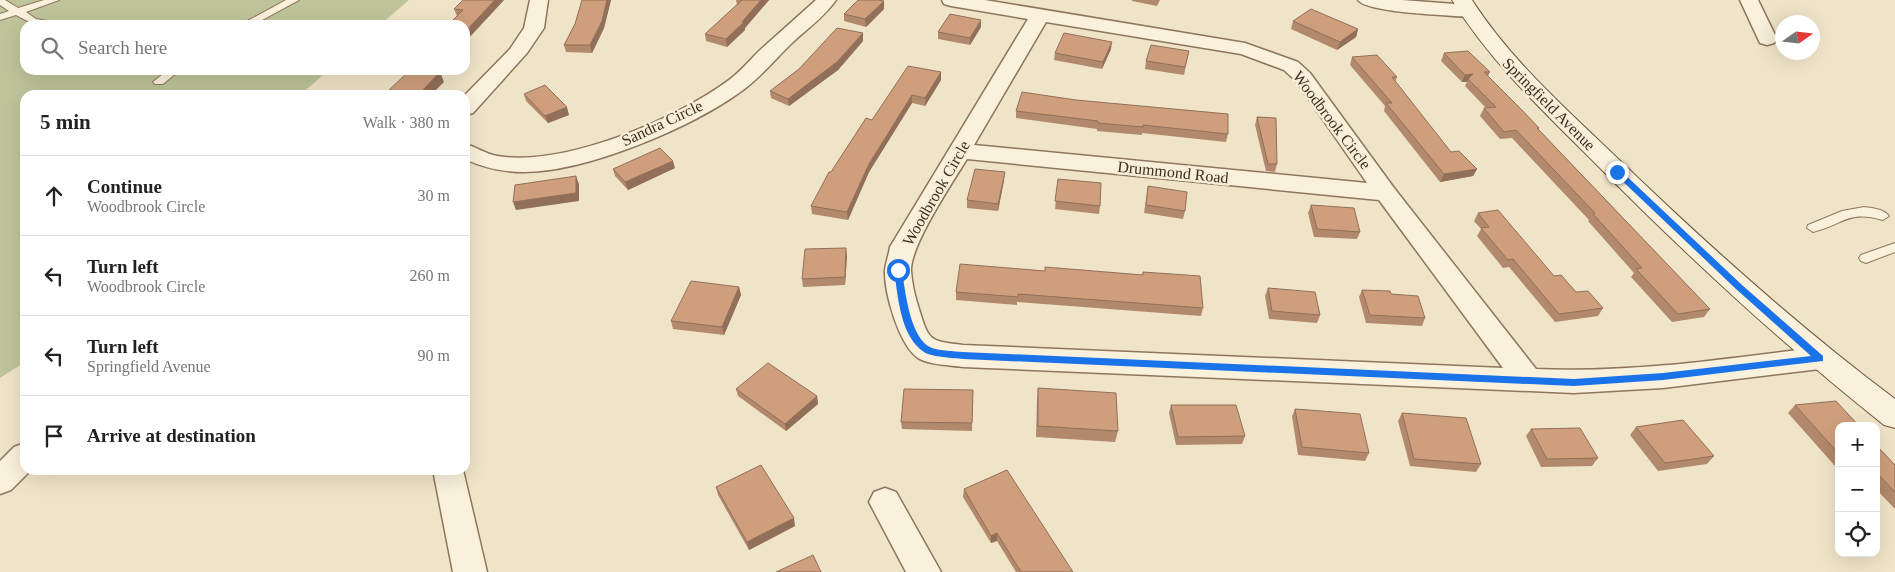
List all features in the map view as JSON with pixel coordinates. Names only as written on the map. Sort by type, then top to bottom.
[{"type":"main road","name":"Springfield Avenue","points":[[1465,5],[1486,36],[1526,82],[1739,287],[1820,358],[1895,416]]},
{"type":"street","points":[[470,103],[517,53],[534,28],[539,0]]},
{"type":"street","name":"Sandra Circle","points":[[470,154],[490,163],[525,165],[544,163],[600,150],[642,134],[700,107],[736,85],[826,0]]},
{"type":"street","name":"Woodbrook Circle","points":[[951,0],[1245,49],[1291,66],[1302,77],[1386,193],[1528,380]]},
{"type":"street","points":[[1367,0],[1381,4],[1465,5]]},
{"type":"street","points":[[1749,0],[1766,39]]},
{"type":"street","name":"Woodbrook Circle","points":[[1040,15],[903,247],[898,270],[903,301],[914,336],[928,351],[973,356],[1574,382],[1663,376],[1820,358]]},
{"type":"street","name":"Drummond Road","points":[[960,151],[1386,193]]},
{"type":"street","points":[[0,481],[20,461]]},
{"type":"street","points":[[449,475],[470,572]]},
{"type":"street","points":[[885,502],[924,572]]},
{"type":"lane","points":[[0,17],[54,0]]},
{"type":"lane","points":[[255,20],[294,0]]},
{"type":"lane","points":[[0,1],[31,20]]},
{"type":"lane","points":[[159,82],[168,75]]},
{"type":"lane","points":[[1812,228],[1856,211],[1871,210],[1883,216]]},
{"type":"lane","points":[[1866,258],[1895,247]]},
{"type":"green space","points":[[0,0],[409,0],[386,20],[20,20],[20,75],[323,75],[306,90],[20,90],[20,365],[0,378]]},
{"type":"building","points":[[463,0],[495,0],[470,27],[470,20],[453,20],[463,10],[454,9]]},
{"type":"building","points":[[582,0],[607,0],[602,21],[590,45],[564,45],[575,24]]},
{"type":"building","points":[[742,0],[761,0],[742,22],[744,22],[726,39],[705,34]]},
{"type":"building","points":[[858,0],[884,1],[865,19],[844,14]]},
{"type":"building","points":[[1311,9],[1358,29],[1340,42],[1293,21]]},
{"type":"building","points":[[950,14],[981,20],[970,38],[938,32]]},
{"type":"building","points":[[837,28],[863,33],[837,62],[788,99],[770,91],[799,69]]},
{"type":"building","points":[[1064,33],[1112,42],[1103,62],[1055,53]]},
{"type":"building","points":[[1151,45],[1189,51],[1185,67],[1146,61]]},
{"type":"building","points":[[1468,51],[1490,72],[1484,72],[1710,309],[1678,314],[1636,269],[1642,268],[1593,214],[1595,213],[1516,130],[1504,132],[1484,108],[1496,107],[1468,79],[1473,74],[1465,75],[1444,53]]},
{"type":"building","points":[[1377,55],[1397,77],[1392,77],[1451,152],[1459,151],[1477,169],[1444,174],[1386,103],[1392,103],[1352,57]]},
{"type":"building","points":[[908,66],[941,72],[925,98],[912,95],[869,164],[847,212],[811,206],[829,172],[831,172],[866,118],[872,120]]},
{"type":"building","points":[[405,75],[437,75],[423,90],[389,90]]},
{"type":"building","points":[[545,85],[567,107],[545,116],[524,94]]},
{"type":"building","points":[[1022,92],[1076,100],[1228,114],[1228,134],[1143,125],[1143,127],[1098,123],[1098,121],[1016,111]]},
{"type":"building","points":[[1257,117],[1276,118],[1277,164],[1268,164]]},
{"type":"building","points":[[660,148],[673,161],[625,182],[613,169]]},
{"type":"building","points":[[975,169],[1005,172],[998,204],[967,200]]},
{"type":"building","points":[[576,176],[576,193],[513,202],[515,185]]},
{"type":"building","points":[[1058,179],[1101,183],[1100,206],[1055,201]]},
{"type":"building","points":[[1148,186],[1187,192],[1185,211],[1146,205]]},
{"type":"building","points":[[1311,205],[1354,208],[1360,232],[1317,229]]},
{"type":"building","points":[[1498,210],[1554,276],[1561,275],[1576,292],[1588,291],[1603,308],[1559,314],[1513,259],[1508,260],[1481,228],[1489,227],[1478,213]]},
{"type":"building","points":[[846,248],[845,277],[802,279],[805,249]]},
{"type":"building","points":[[960,264],[1045,271],[1045,267],[1143,275],[1143,272],[1200,276],[1203,308],[1018,294],[1018,297],[956,292]]},
{"type":"building","points":[[691,281],[739,287],[722,327],[671,321]]},
{"type":"building","points":[[1268,288],[1315,292],[1320,315],[1272,311]]},
{"type":"building","points":[[1362,290],[1390,291],[1391,294],[1418,296],[1425,318],[1370,315]]},
{"type":"building","points":[[768,363],[817,396],[785,424],[736,389]]},
{"type":"building","points":[[1038,388],[1116,393],[1118,431],[1038,426]]},
{"type":"building","points":[[904,389],[973,390],[972,423],[901,422]]},
{"type":"building","points":[[1836,401],[1855,422],[1835,422],[1835,450],[1795,405]]},
{"type":"building","points":[[1171,405],[1236,405],[1245,436],[1178,437]]},
{"type":"building","points":[[1295,409],[1360,414],[1369,453],[1302,447]]},
{"type":"building","points":[[1402,413],[1466,418],[1481,464],[1414,459]]},
{"type":"building","points":[[1683,420],[1714,456],[1665,463],[1636,427]]},
{"type":"building","points":[[1580,428],[1598,458],[1547,459],[1531,429]]},
{"type":"building","points":[[1880,449],[1895,465],[1895,492],[1880,476]]},
{"type":"building","points":[[761,465],[794,518],[747,542],[716,487]]},
{"type":"building","points":[[1007,470],[1073,572],[1021,572],[997,533],[991,536],[964,489]]},
{"type":"building","points":[[813,555],[821,572],[776,572]]},
{"type":"route","points":[[898,270],[903,301],[914,336],[928,351],[963,356],[1574,382],[1663,376],[1820,358],[1739,287],[1617,172]]}]
